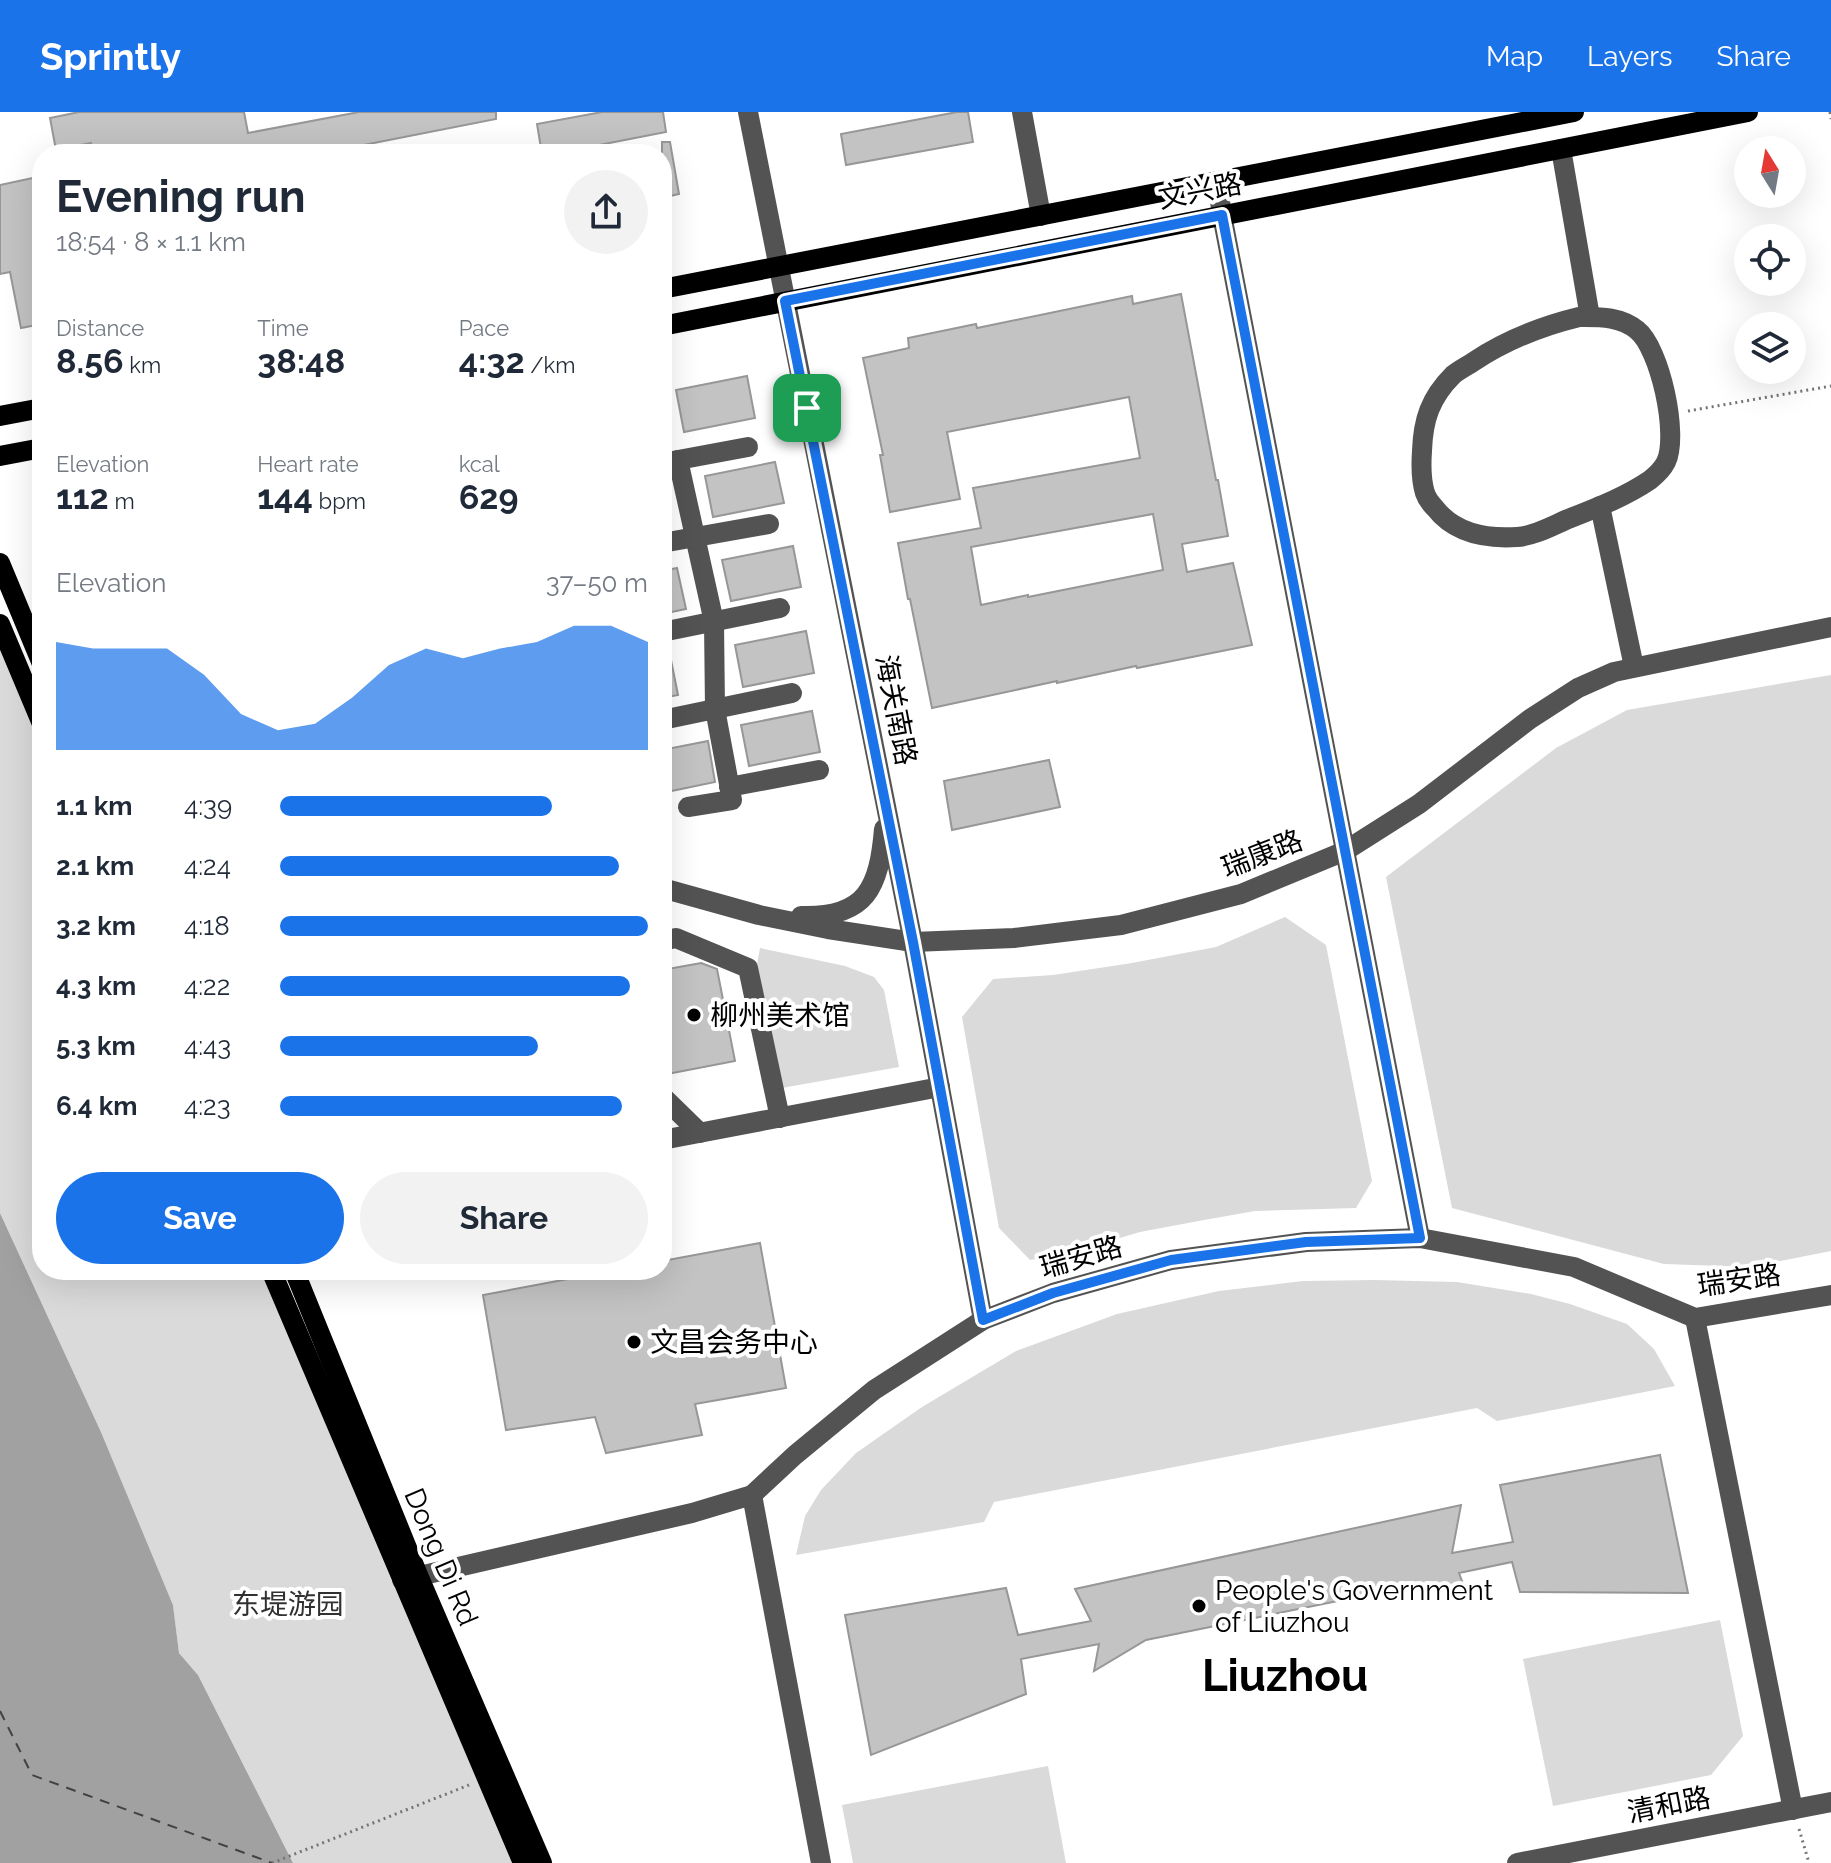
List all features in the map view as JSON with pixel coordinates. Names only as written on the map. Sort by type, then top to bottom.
[{"type":"main road","name":"文兴路","points":[[672,287],[1574,112]]},
{"type":"main road","name":"文兴路","points":[[672,324],[1748,112]]},
{"type":"main road","points":[[0,416],[32,410]]},
{"type":"main road","points":[[0,456],[32,450]]},
{"type":"main road","points":[[0,563],[32,640]]},
{"type":"main road","points":[[0,624],[32,700]]},
{"type":"main road","points":[[276,1280],[410,1578],[523,1863]]},
{"type":"main road","name":"Dong Di Rd","points":[[298,1280],[410,1578],[542,1863]]},
{"type":"street","name":"海关南路","points":[[748,112],[913,942],[983,1320]]},
{"type":"street","points":[[1022,112],[1041,216]]},
{"type":"street","points":[[1561,149],[1590,317]]},
{"type":"street","points":[[1217,181],[1420,1238]]},
{"type":"street","points":[[1590,317],[1616,319],[1639,330],[1662,377],[1668,415],[1671,442],[1666,462],[1653,478],[1600,506],[1524,536],[1495,539],[1463,531],[1441,516],[1426,496],[1421,472],[1422,428],[1434,399],[1454,374],[1483,355],[1550,324],[1590,317]]},
{"type":"street","points":[[672,461],[748,447]]},
{"type":"street","points":[[672,467],[695,537],[714,622],[715,709],[732,800],[688,807]]},
{"type":"street","points":[[1600,506],[1634,667]]},
{"type":"street","points":[[672,541],[769,524]]},
{"type":"street","points":[[672,630],[780,608]]},
{"type":"street","name":"瑞康路","points":[[672,891],[759,915],[913,942],[1014,938],[1121,925],[1241,894],[1345,851],[1419,804],[1530,719],[1578,688],[1614,672],[1831,627]]},
{"type":"street","points":[[672,718],[792,693]]},
{"type":"street","points":[[729,787],[819,770]]},
{"type":"street","points":[[759,915],[826,915],[853,906],[874,884],[879,871],[886,805]]},
{"type":"street","points":[[672,939],[748,968],[780,1118]]},
{"type":"street","points":[[672,1138],[940,1087]]},
{"type":"street","points":[[672,1106],[700,1133]]},
{"type":"street","name":"瑞安路","points":[[410,1578],[692,1513],[752,1495],[874,1390],[983,1320],[1053,1293],[1171,1260],[1306,1242],[1420,1238],[1574,1267],[1695,1318],[1831,1295]]},
{"type":"street","points":[[1695,1318],[1793,1810]]},
{"type":"street","points":[[752,1495],[821,1863]]},
{"type":"street","name":"清和路","points":[[1517,1863],[1831,1802]]},
{"type":"path","points":[[1830,112],[1831,119]]},
{"type":"path","points":[[1668,415],[1831,386]]},
{"type":"path","points":[[272,1863],[487,1778]]},
{"type":"path","points":[[1793,1810],[1809,1863]]},
{"type":"green space","name":"东堤游园","points":[[0,624],[32,700],[32,1280],[275,1280],[523,1863],[293,1863],[198,1675],[179,1653],[173,1605],[101,1432],[0,1213]]},
{"type":"green space","points":[[1831,675],[1831,1251],[1751,1267],[1664,1264],[1452,1208],[1386,877],[1556,748],[1627,710]]},
{"type":"green space","points":[[1285,917],[1326,945],[1372,1181],[1356,1208],[1255,1211],[1140,1232],[1073,1252],[1030,1260],[999,1228],[962,1017],[993,979],[1053,975],[1216,947]]},
{"type":"green space","points":[[760,948],[845,966],[874,977],[884,990],[899,1067],[782,1088],[757,964]]},
{"type":"green space","points":[[1303,1281],[1457,1282],[1531,1294],[1627,1324],[1654,1349],[1675,1386],[1497,1421],[1477,1408],[994,1502],[984,1522],[796,1555],[805,1516],[821,1490],[856,1453],[922,1407],[1016,1351],[1117,1314],[1219,1291]]},
{"type":"green space","points":[[1720,1620],[1743,1736],[1711,1775],[1553,1806],[1523,1659]]},
{"type":"green space","points":[[1048,1766],[1066,1863],[853,1863],[842,1805]]},
{"type":"shaded area","points":[[0,1213],[101,1432],[173,1605],[179,1653],[198,1675],[293,1863],[0,1863]]},
{"type":"building","points":[[79,112],[244,112],[248,133],[359,112],[496,112],[496,119],[369,144],[55,144],[50,118]]},
{"type":"building","points":[[602,112],[663,112],[666,132],[604,144],[540,144],[537,124]]},
{"type":"building","points":[[968,112],[973,142],[846,165],[841,134]]},
{"type":"building","points":[[672,154],[679,194],[672,196]]},
{"type":"building","points":[[32,178],[32,326],[21,328],[10,272],[0,274],[0,185]]},
{"type":"building","points":[[1181,294],[1228,536],[1182,544],[1187,572],[1233,563],[1252,645],[932,708],[898,543],[981,528],[973,488],[1140,458],[1129,397],[947,432],[960,499],[890,512],[880,455],[883,455],[863,358],[909,348],[908,338],[976,324],[977,328],[1132,296],[1133,304]],"holes":[[[1153,514],[1163,570],[981,605],[971,547]]]},
{"type":"building","points":[[747,376],[755,418],[684,432],[676,390]]},
{"type":"building","points":[[775,462],[784,503],[713,517],[705,476]]},
{"type":"building","points":[[793,546],[801,587],[731,601],[722,560]]},
{"type":"building","points":[[677,568],[686,609],[672,612],[672,569]]},
{"type":"building","points":[[806,631],[814,673],[743,687],[735,645]]},
{"type":"building","points":[[672,665],[678,695],[672,696]]},
{"type":"building","points":[[812,711],[820,752],[749,766],[741,725]]},
{"type":"building","points":[[708,741],[715,782],[672,791],[672,748]]},
{"type":"building","points":[[1049,760],[1060,807],[952,830],[944,781]]},
{"type":"building","name":"柳州美术馆","points":[[701,963],[717,969],[735,1061],[672,1073],[672,968]]},
{"type":"building","name":"文昌会务中心","points":[[760,1243],[786,1388],[695,1404],[702,1435],[606,1453],[595,1417],[506,1430],[483,1295],[563,1280],[672,1280],[672,1259]]},
{"type":"building","name":"People's Government of Liuzhou","points":[[1660,1455],[1688,1593],[1520,1592],[1512,1562],[1459,1573],[1468,1597],[1412,1586],[1146,1640],[1094,1671],[1099,1644],[1021,1659],[1026,1694],[871,1755],[845,1615],[1006,1588],[1018,1635],[1091,1621],[1075,1589],[1461,1505],[1452,1553],[1513,1542],[1500,1485]]},
{"type":"ferry route","points":[[0,1711],[32,1775],[272,1863]]},
{"type":"place","name":"柳州美术馆","points":[[694,1015]]},
{"type":"place","name":"文昌会务中心","points":[[634,1342]]},
{"type":"place","name":"People's Government of Liuzhou","points":[[1199,1606]]},
{"type":"district","name":"Liuzhou","points":[[1285,1675]]},
{"type":"route","points":[[1222,215],[1420,1238],[1306,1242],[1171,1260],[1053,1293],[983,1320],[913,942],[807,408],[785,301],[1222,215]]}]
